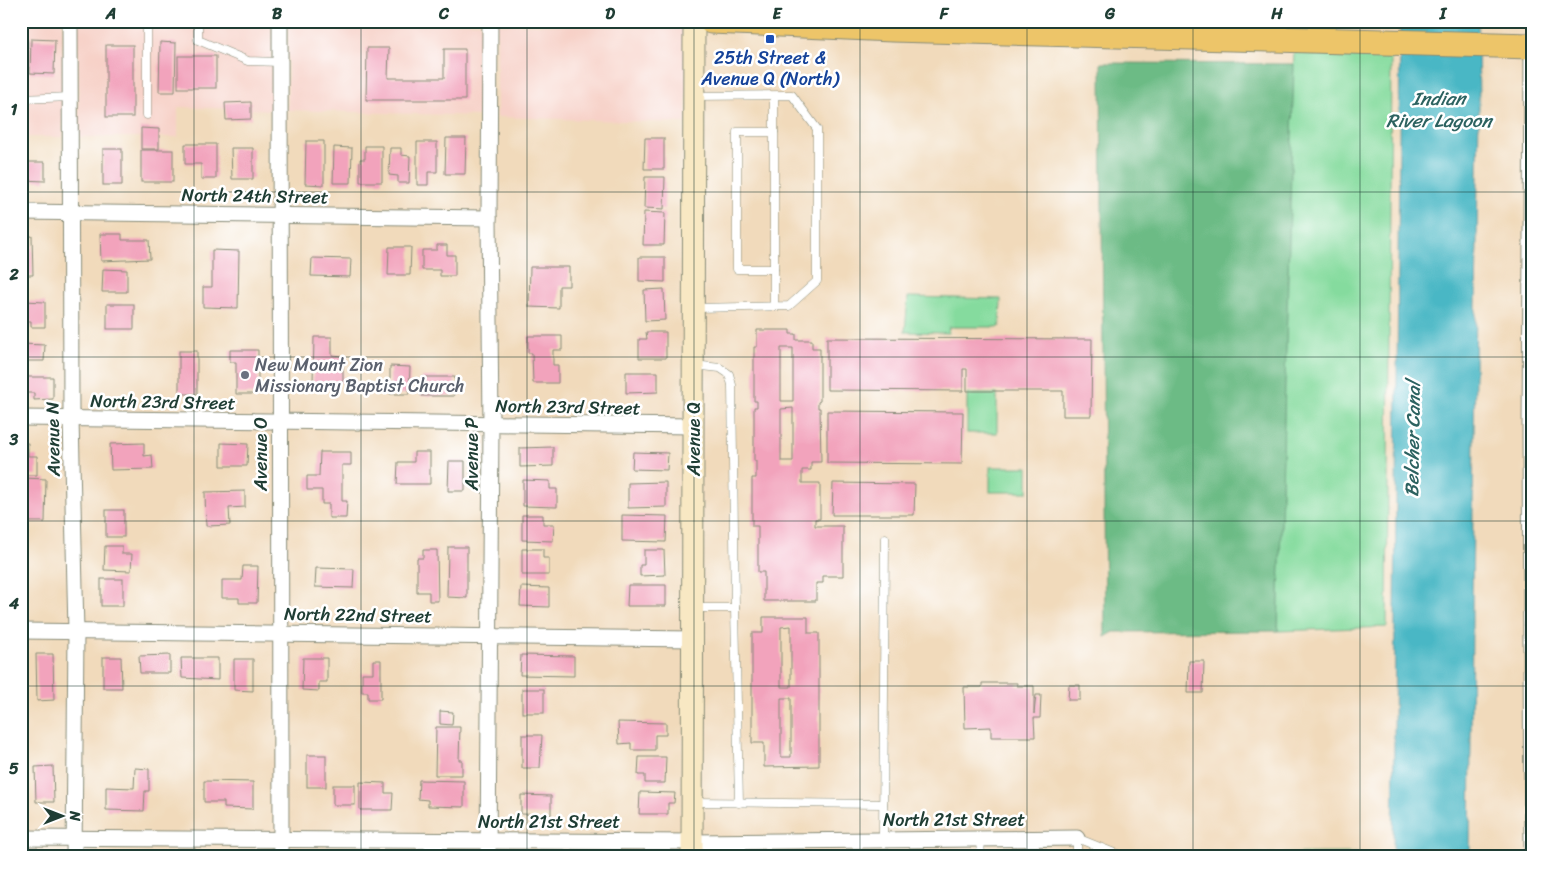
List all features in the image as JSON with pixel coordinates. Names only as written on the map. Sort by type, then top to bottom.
[{"type":"main road","points":[[711,21],[892,29],[1533,46]]},
{"type":"main road","points":[[1261,38],[1292,21]]},
{"type":"street","name":"Avenue N","points":[[70,21],[72,213],[71,419],[76,631],[74,857]]},
{"type":"street","name":"Avenue O","points":[[280,21],[281,857]]},
{"type":"street","name":"Avenue P","points":[[488,857],[491,636],[491,425],[488,218],[490,21]]},
{"type":"street","name":"Avenue Q","points":[[692,849],[694,21]]},
{"type":"street","points":[[1532,857],[1533,46]]},
{"type":"street","name":"North 24th Street","points":[[21,212],[488,218]]},
{"type":"street","name":"North 23rd Street","points":[[21,418],[694,426]]},
{"type":"street","name":"North 22nd Street","points":[[21,631],[694,639]]},
{"type":"street","name":"North 21st Street","points":[[21,838],[74,840],[281,838],[488,841],[692,849],[883,839],[1077,838]]},
{"type":"lane","points":[[147,21],[147,114]]},
{"type":"lane","points":[[198,21],[198,40],[248,61],[280,62]]},
{"type":"lane","points":[[21,39],[24,42],[24,67],[21,69]]},
{"type":"lane","points":[[694,96],[792,95],[817,129],[817,281],[789,306],[694,308]]},
{"type":"lane","points":[[774,96],[774,306]]},
{"type":"lane","points":[[21,99],[70,97]]},
{"type":"lane","points":[[774,132],[737,132],[737,269],[774,268]]},
{"type":"lane","points":[[694,365],[720,368],[729,374],[732,385],[738,803]]},
{"type":"lane","points":[[883,839],[885,538]]},
{"type":"lane","points":[[694,608],[735,608]]},
{"type":"lane","points":[[693,802],[883,804]]},
{"type":"lane","points":[[1077,857],[1077,838],[1109,853],[1124,857]]},
{"type":"lane","points":[[980,839],[981,857]]},
{"type":"shaded area","points":[[21,21],[62,21],[63,137],[21,137]]},
{"type":"shaded area","points":[[78,21],[272,21],[272,110],[178,107],[178,137],[79,137]]},
{"type":"shaded area","points":[[288,21],[481,23],[481,116],[288,110]]},
{"type":"shaded area","points":[[497,24],[686,28],[686,123],[497,117]]},
{"type":"green space","points":[[1294,46],[1391,49],[1387,627],[1278,631]]},
{"type":"green space","points":[[1101,63],[1294,64],[1278,631],[1114,632],[1105,637]]},
{"type":"green space","points":[[908,297],[1001,299],[1000,327],[949,327],[948,333],[905,332]]},
{"type":"green space","points":[[967,394],[997,394],[997,433],[967,433]]},
{"type":"green space","points":[[990,467],[1028,467],[1028,492],[990,492]]},
{"type":"green space","points":[[1385,853],[1385,857],[1148,857],[1148,854]]},
{"type":"water","name":"Indian River Lagoon","points":[[1400,21],[1478,21],[1479,110],[1470,857],[1393,857]]},
{"type":"building","points":[[31,39],[55,40],[54,74],[30,73]]},
{"type":"building","points":[[160,42],[176,43],[175,92],[159,92]]},
{"type":"building","points":[[106,45],[133,45],[133,117],[106,117]]},
{"type":"building","points":[[367,48],[389,48],[388,78],[444,78],[444,49],[465,49],[465,100],[366,100]]},
{"type":"building","points":[[178,56],[216,56],[216,88],[178,88]]},
{"type":"building","points":[[251,102],[251,119],[226,120],[225,103]]},
{"type":"building","points":[[141,128],[159,129],[159,149],[141,149]]},
{"type":"building","points":[[446,138],[466,138],[465,174],[445,174]]},
{"type":"building","points":[[645,138],[664,138],[664,169],[644,169]]},
{"type":"building","points":[[306,141],[324,141],[324,185],[305,184]]},
{"type":"building","points":[[417,142],[437,142],[437,172],[428,172],[428,185],[417,185]]},
{"type":"building","points":[[185,144],[216,144],[216,179],[201,179],[201,164],[185,164]]},
{"type":"building","points":[[365,146],[382,146],[382,182],[360,182],[360,159],[365,159]]},
{"type":"building","points":[[334,147],[352,148],[351,183],[333,183]]},
{"type":"building","points":[[231,148],[253,148],[253,179],[232,179]]},
{"type":"building","points":[[390,148],[401,148],[401,155],[410,156],[409,183],[398,183],[398,176],[389,175]]},
{"type":"building","points":[[103,149],[122,149],[122,185],[103,185]]},
{"type":"building","points":[[141,150],[173,150],[173,182],[141,182]]},
{"type":"building","points":[[21,162],[45,162],[45,181],[21,180]]},
{"type":"building","points":[[645,177],[665,177],[664,209],[644,208]]},
{"type":"building","points":[[644,212],[665,213],[664,245],[643,245]]},
{"type":"building","points":[[100,234],[122,234],[122,240],[149,240],[150,259],[101,261]]},
{"type":"building","points":[[21,236],[32,236],[33,275],[21,275]]},
{"type":"building","points":[[437,245],[447,245],[447,255],[455,255],[455,276],[440,276],[440,270],[422,270],[422,250],[437,250]]},
{"type":"building","points":[[389,247],[411,247],[410,275],[388,275]]},
{"type":"building","points":[[212,250],[239,251],[238,308],[203,307],[203,287],[212,287]]},
{"type":"building","points":[[639,257],[665,257],[665,282],[639,281]]},
{"type":"building","points":[[312,258],[351,259],[350,277],[311,276]]},
{"type":"building","points":[[530,267],[569,267],[569,286],[559,286],[559,308],[529,307]]},
{"type":"building","points":[[103,269],[127,270],[127,292],[102,292]]},
{"type":"building","points":[[664,289],[665,320],[645,321],[644,290]]},
{"type":"building","points":[[24,301],[45,302],[45,327],[31,327],[31,321],[24,321]]},
{"type":"building","points":[[107,304],[134,304],[134,329],[107,329]]},
{"type":"building","points":[[757,330],[790,330],[790,334],[796,334],[796,340],[812,340],[812,348],[820,348],[820,401],[818,402],[818,408],[820,408],[821,462],[811,462],[811,470],[802,470],[802,483],[820,483],[820,519],[815,519],[815,526],[843,526],[843,576],[823,576],[823,583],[816,583],[816,601],[764,601],[764,572],[758,572],[758,526],[752,526],[752,478],[756,478],[756,461],[754,461],[754,407],[757,407],[757,401],[754,401],[754,347],[757,347]],"holes":[[[781,348],[793,348],[793,401],[781,401]],[[793,408],[793,461],[781,461],[781,409]]]},
{"type":"building","points":[[646,332],[666,332],[666,358],[639,358],[639,339],[647,339]]},
{"type":"building","points":[[528,336],[562,336],[562,350],[553,350],[553,365],[558,365],[558,383],[533,383],[532,353],[528,353]]},
{"type":"building","points":[[314,337],[332,337],[332,355],[343,356],[343,382],[313,382]]},
{"type":"building","points":[[827,338],[1092,339],[1091,416],[1063,416],[1063,391],[967,391],[967,369],[963,369],[963,391],[827,390]]},
{"type":"building","points":[[21,344],[45,345],[44,361],[21,361]]},
{"type":"building","name":"New Mount Zion Missionary Baptist Church","points":[[230,350],[258,350],[258,394],[236,394],[236,362],[230,362]]},
{"type":"building","points":[[179,351],[197,351],[197,394],[179,394]]},
{"type":"building","points":[[390,366],[410,367],[409,394],[390,394]]},
{"type":"building","points":[[626,372],[658,372],[658,392],[626,393]]},
{"type":"building","points":[[21,377],[53,377],[53,399],[34,400],[34,393],[21,393]]},
{"type":"building","points":[[421,377],[455,377],[454,396],[421,396]]},
{"type":"building","points":[[827,411],[963,412],[962,464],[827,463]]},
{"type":"building","points":[[21,443],[28,443],[28,456],[37,456],[37,475],[26,475],[26,465],[21,465]]},
{"type":"building","points":[[144,443],[144,456],[152,455],[153,469],[111,470],[110,444]]},
{"type":"building","points":[[221,443],[248,444],[247,466],[221,466]]},
{"type":"building","points":[[553,447],[553,466],[520,467],[520,448]]},
{"type":"building","points":[[320,452],[351,452],[351,465],[342,465],[342,501],[347,501],[346,518],[329,518],[329,504],[322,504],[322,490],[307,490],[307,476],[319,476]]},
{"type":"building","points":[[414,452],[430,452],[430,484],[397,484],[398,462],[414,462]]},
{"type":"building","points":[[633,452],[668,453],[667,470],[632,469]]},
{"type":"building","points":[[449,461],[465,461],[465,491],[448,491]]},
{"type":"building","points":[[23,478],[46,479],[45,522],[22,522]]},
{"type":"building","points":[[523,480],[550,481],[550,489],[557,489],[557,507],[523,506]]},
{"type":"building","points":[[666,482],[666,507],[628,508],[628,483]]},
{"type":"building","points":[[833,483],[915,484],[914,515],[832,515]]},
{"type":"building","points":[[245,491],[245,507],[229,508],[230,525],[206,526],[205,492]]},
{"type":"building","points":[[106,510],[124,510],[124,537],[106,537]]},
{"type":"building","points":[[522,515],[543,515],[543,524],[554,524],[553,541],[522,540]]},
{"type":"building","points":[[622,515],[667,516],[666,542],[622,541]]},
{"type":"building","points":[[105,546],[122,546],[122,554],[132,554],[131,571],[104,570]]},
{"type":"building","points":[[448,547],[467,547],[467,598],[447,597]]},
{"type":"building","points":[[522,549],[543,549],[543,558],[549,558],[549,575],[522,575]]},
{"type":"building","points":[[423,550],[437,550],[438,601],[429,601],[429,592],[417,592],[417,558],[423,558]]},
{"type":"building","points":[[644,550],[664,550],[665,575],[640,576],[640,565],[644,565]]},
{"type":"building","points":[[243,566],[258,566],[257,603],[239,603],[239,598],[222,598],[222,580],[242,580]]},
{"type":"building","points":[[316,568],[354,569],[353,588],[315,587]]},
{"type":"building","points":[[101,579],[123,579],[123,606],[101,606]]},
{"type":"building","points":[[628,585],[666,585],[666,606],[627,606]]},
{"type":"building","points":[[521,587],[549,588],[549,607],[520,606]]},
{"type":"building","points":[[763,617],[808,617],[808,633],[819,633],[819,766],[764,767],[764,743],[752,743],[752,633],[763,633]],"holes":[[[791,626],[791,687],[781,687],[781,627]],[[781,698],[791,698],[791,757],[781,757]]]},
{"type":"building","points":[[36,654],[53,654],[54,700],[37,701]]},
{"type":"building","points":[[170,655],[170,673],[140,673],[139,656]]},
{"type":"building","points":[[521,655],[574,656],[574,676],[520,675]]},
{"type":"building","points":[[103,657],[121,657],[122,688],[103,688]]},
{"type":"building","points":[[181,658],[218,658],[218,680],[182,678]]},
{"type":"building","points":[[303,658],[327,658],[327,682],[319,682],[319,691],[302,690]]},
{"type":"building","points":[[234,659],[253,659],[253,691],[234,690]]},
{"type":"building","points":[[373,660],[381,660],[381,699],[368,699],[368,692],[362,692],[362,673],[373,673]]},
{"type":"building","points":[[1189,661],[1204,661],[1203,693],[1188,693]]},
{"type":"building","points":[[982,683],[1017,683],[1017,686],[1034,686],[1034,714],[1036,695],[1041,695],[1040,718],[1034,718],[1035,737],[991,737],[991,727],[965,728],[964,687],[982,687]]},
{"type":"building","points":[[1069,685],[1080,685],[1080,700],[1068,700]]},
{"type":"building","points":[[522,689],[544,689],[544,713],[522,713]]},
{"type":"building","points":[[440,711],[453,712],[452,725],[440,724]]},
{"type":"building","points":[[618,722],[666,723],[666,735],[655,735],[655,750],[631,750],[631,743],[619,744]]},
{"type":"building","points":[[436,727],[460,727],[459,760],[462,760],[462,775],[435,775]]},
{"type":"building","points":[[522,735],[542,735],[540,768],[522,768]]},
{"type":"building","points":[[307,755],[326,755],[326,787],[307,787]]},
{"type":"building","points":[[639,757],[666,757],[665,783],[645,783],[645,775],[638,775]]},
{"type":"building","points":[[53,766],[54,802],[36,802],[35,767]]},
{"type":"building","points":[[135,768],[149,769],[149,791],[145,791],[144,811],[106,810],[106,787],[134,788]]},
{"type":"building","points":[[419,780],[464,781],[464,807],[428,806],[428,800],[418,799]]},
{"type":"building","points":[[204,781],[253,782],[253,809],[224,808],[224,802],[204,802]]},
{"type":"building","points":[[360,782],[385,783],[385,793],[393,793],[392,810],[360,810]]},
{"type":"building","points":[[333,785],[355,785],[355,805],[333,805]]},
{"type":"building","points":[[640,792],[675,793],[674,803],[668,803],[668,814],[639,814]]},
{"type":"building","points":[[521,795],[551,796],[551,815],[521,814]]},
{"type":"place","name":"25th Street & Avenue Q (North)","points":[[770,39]]},
{"type":"place","name":"New Mount Zion Missionary Baptist Church","points":[[245,375]]},
{"type":"water label","name":"Belcher Canal","points":[[1412,439]]}]
